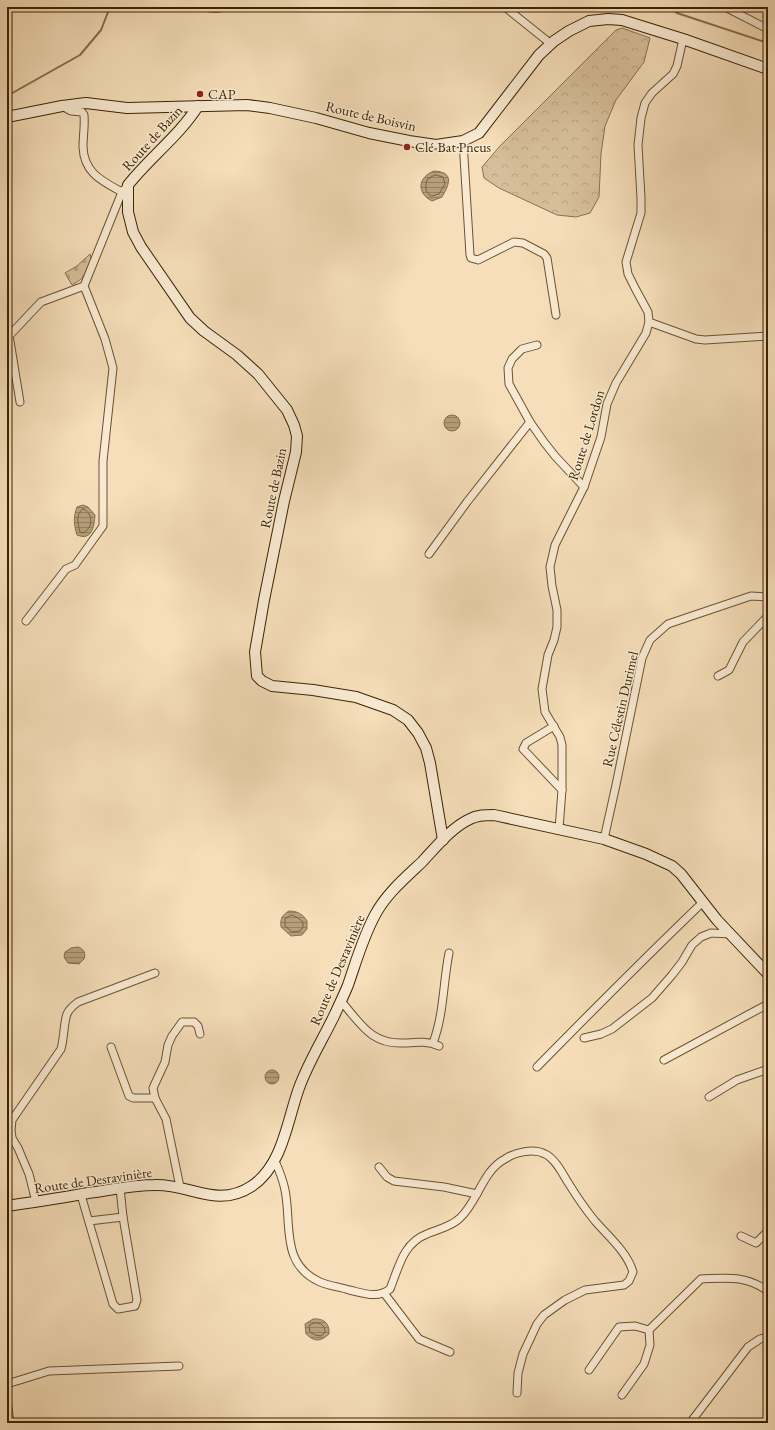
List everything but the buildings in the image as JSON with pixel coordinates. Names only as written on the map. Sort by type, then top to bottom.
[{"type":"street","points":[[505,7],[551,44]]},
{"type":"street","points":[[725,7],[737,10],[768,29]]},
{"type":"street","name":"Route de Boisvin","points":[[7,117],[62,106],[86,103],[127,108],[247,106],[270,108],[409,141],[436,145],[463,141],[479,133],[539,55],[551,44],[569,31],[590,21],[608,19],[622,20],[768,69]]},
{"type":"street","points":[[682,39],[677,66],[673,74],[652,93],[640,118],[638,146],[641,198],[640,213],[626,262],[628,274],[648,312],[649,322],[705,340],[768,336]]},
{"type":"street","points":[[26,621],[66,569],[75,565],[103,526],[103,461],[113,368],[106,339],[84,286],[125,188],[103,182],[91,172],[84,155],[84,115],[82,112],[71,111],[62,106]]},
{"type":"street","name":"Route de Bazin","points":[[198,106],[189,121],[125,188],[128,212],[133,232],[141,247],[190,318],[204,331],[237,355],[258,374],[287,410],[296,430],[296,452],[284,501],[255,652],[257,676],[262,681],[272,686],[313,690],[356,697],[393,710],[408,720],[418,732],[426,748],[430,763],[442,840]]},
{"type":"street","points":[[463,141],[471,258],[478,260],[514,242],[523,243],[544,254],[547,258],[556,315]]},
{"type":"street","points":[[20,402],[8,337],[41,302],[84,286]]},
{"type":"street","name":"Route de Lordon","points":[[558,829],[562,790],[562,745],[560,737],[545,712],[542,688],[548,655],[557,627],[557,610],[550,567],[555,545],[584,487],[601,437],[607,404],[616,383],[646,333],[649,322]]},
{"type":"street","points":[[538,346],[522,349],[517,352],[508,368],[509,384],[530,422],[555,456],[584,487]]},
{"type":"street","points":[[428,554],[530,422]]},
{"type":"street","name":"Rue Célestin Durimel","points":[[604,839],[642,658],[650,640],[668,624],[751,596],[768,597]]},
{"type":"street","points":[[718,676],[729,670],[743,642],[768,616]]},
{"type":"street","points":[[554,726],[526,743],[523,749],[562,790]]},
{"type":"street","name":"Route de Desravinière","points":[[7,1206],[120,1188],[156,1185],[180,1187],[208,1196],[223,1196],[240,1192],[252,1186],[266,1174],[275,1161],[299,1088],[341,1001],[365,935],[376,914],[390,894],[442,840],[469,819],[479,816],[494,815],[604,839],[646,854],[672,866],[681,874],[717,920],[768,974]]},
{"type":"street","points":[[439,821],[459,826]]},
{"type":"street","points":[[537,1067],[596,1006],[633,972],[703,902]]},
{"type":"street","points":[[584,1038],[601,1034],[612,1029],[652,998],[672,976],[689,949],[701,937],[711,933],[731,934]]},
{"type":"street","points":[[341,1001],[369,1033],[376,1038],[395,1044],[425,1042],[436,1045],[449,953]]},
{"type":"street","points":[[36,1202],[29,1174],[12,1138],[12,1120],[61,1049],[67,1014],[78,1002],[155,973]]},
{"type":"street","points":[[664,1060],[768,1004]]},
{"type":"street","points":[[180,1187],[166,1119],[155,1098],[153,1088],[165,1062],[168,1045],[182,1022],[194,1022],[198,1026],[200,1034]]},
{"type":"street","points":[[111,1047],[129,1096],[133,1098],[155,1098]]},
{"type":"street","points":[[709,1097],[737,1080],[768,1069]]},
{"type":"street","points":[[275,1161],[285,1190],[290,1244],[295,1260],[305,1272],[320,1282],[366,1294],[378,1295],[390,1289],[407,1249],[415,1239],[446,1227],[459,1219],[470,1206],[487,1176],[496,1165],[505,1158],[521,1152],[536,1151],[544,1153],[555,1162],[594,1220],[627,1258],[633,1272],[629,1281],[624,1285],[585,1290],[565,1300],[544,1315],[537,1324],[523,1354],[518,1373],[517,1393]]},
{"type":"street","points":[[379,1167],[387,1177],[394,1181],[444,1187],[477,1194]]},
{"type":"street","points":[[81,1195],[113,1304],[118,1309],[135,1306],[137,1300],[123,1217],[120,1188]]},
{"type":"street","points":[[89,1221],[123,1217]]},
{"type":"street","points":[[741,1236],[756,1243],[765,1234],[768,1235]]},
{"type":"street","points":[[622,1394],[644,1364],[650,1344],[649,1330],[701,1279],[743,1279],[754,1282],[768,1291]]},
{"type":"street","points":[[384,1293],[419,1339],[450,1352]]},
{"type":"street","points":[[589,1370],[619,1327],[634,1326],[649,1330]]},
{"type":"street","points":[[690,1423],[748,1347],[760,1339],[768,1337]]},
{"type":"street","points":[[7,1384],[49,1371],[179,1366]]},
{"type":"street","points":[[7,1400],[10,1423]]},
{"type":"green space","points":[[622,28],[650,38],[644,62],[616,100],[605,126],[601,154],[599,197],[590,213],[576,217],[557,215],[499,188],[484,178],[482,167],[500,146],[616,30]]},
{"type":"green space","points":[[768,114],[768,154],[764,138]]},
{"type":"green space","points":[[90,254],[92,263],[88,270],[79,281],[72,285],[65,273],[77,266]]},
{"type":"water","points":[[434,171],[445,174],[448,177],[448,184],[442,197],[432,201],[423,194],[421,185],[425,177]]},
{"type":"water","points":[[449,415],[455,415],[460,420],[458,429],[455,431],[449,431],[444,426],[444,420]]},
{"type":"water","points":[[83,505],[88,507],[95,515],[93,528],[86,536],[77,535],[74,518],[77,507]]},
{"type":"water","points":[[289,911],[300,913],[307,921],[307,929],[302,935],[291,936],[281,927],[282,918]]},
{"type":"water","points":[[78,947],[84,952],[84,959],[79,964],[68,963],[64,957],[65,952],[71,948]]},
{"type":"water","points":[[272,1070],[277,1072],[279,1077],[277,1082],[272,1084],[267,1082],[265,1077],[267,1072]]},
{"type":"water","points":[[313,1319],[323,1320],[327,1324],[329,1330],[329,1334],[320,1340],[315,1340],[306,1334],[305,1324]]},
{"type":"waterway","points":[[7,96],[80,55],[101,30],[110,7]]},
{"type":"waterway","points":[[196,7],[214,12],[232,7]]},
{"type":"waterway","points":[[668,7],[677,13],[768,43]]},
{"type":"place","name":"CAP","points":[[200,94]]},
{"type":"place","name":"Clé-Bat Pneus","points":[[407,147]]}]
